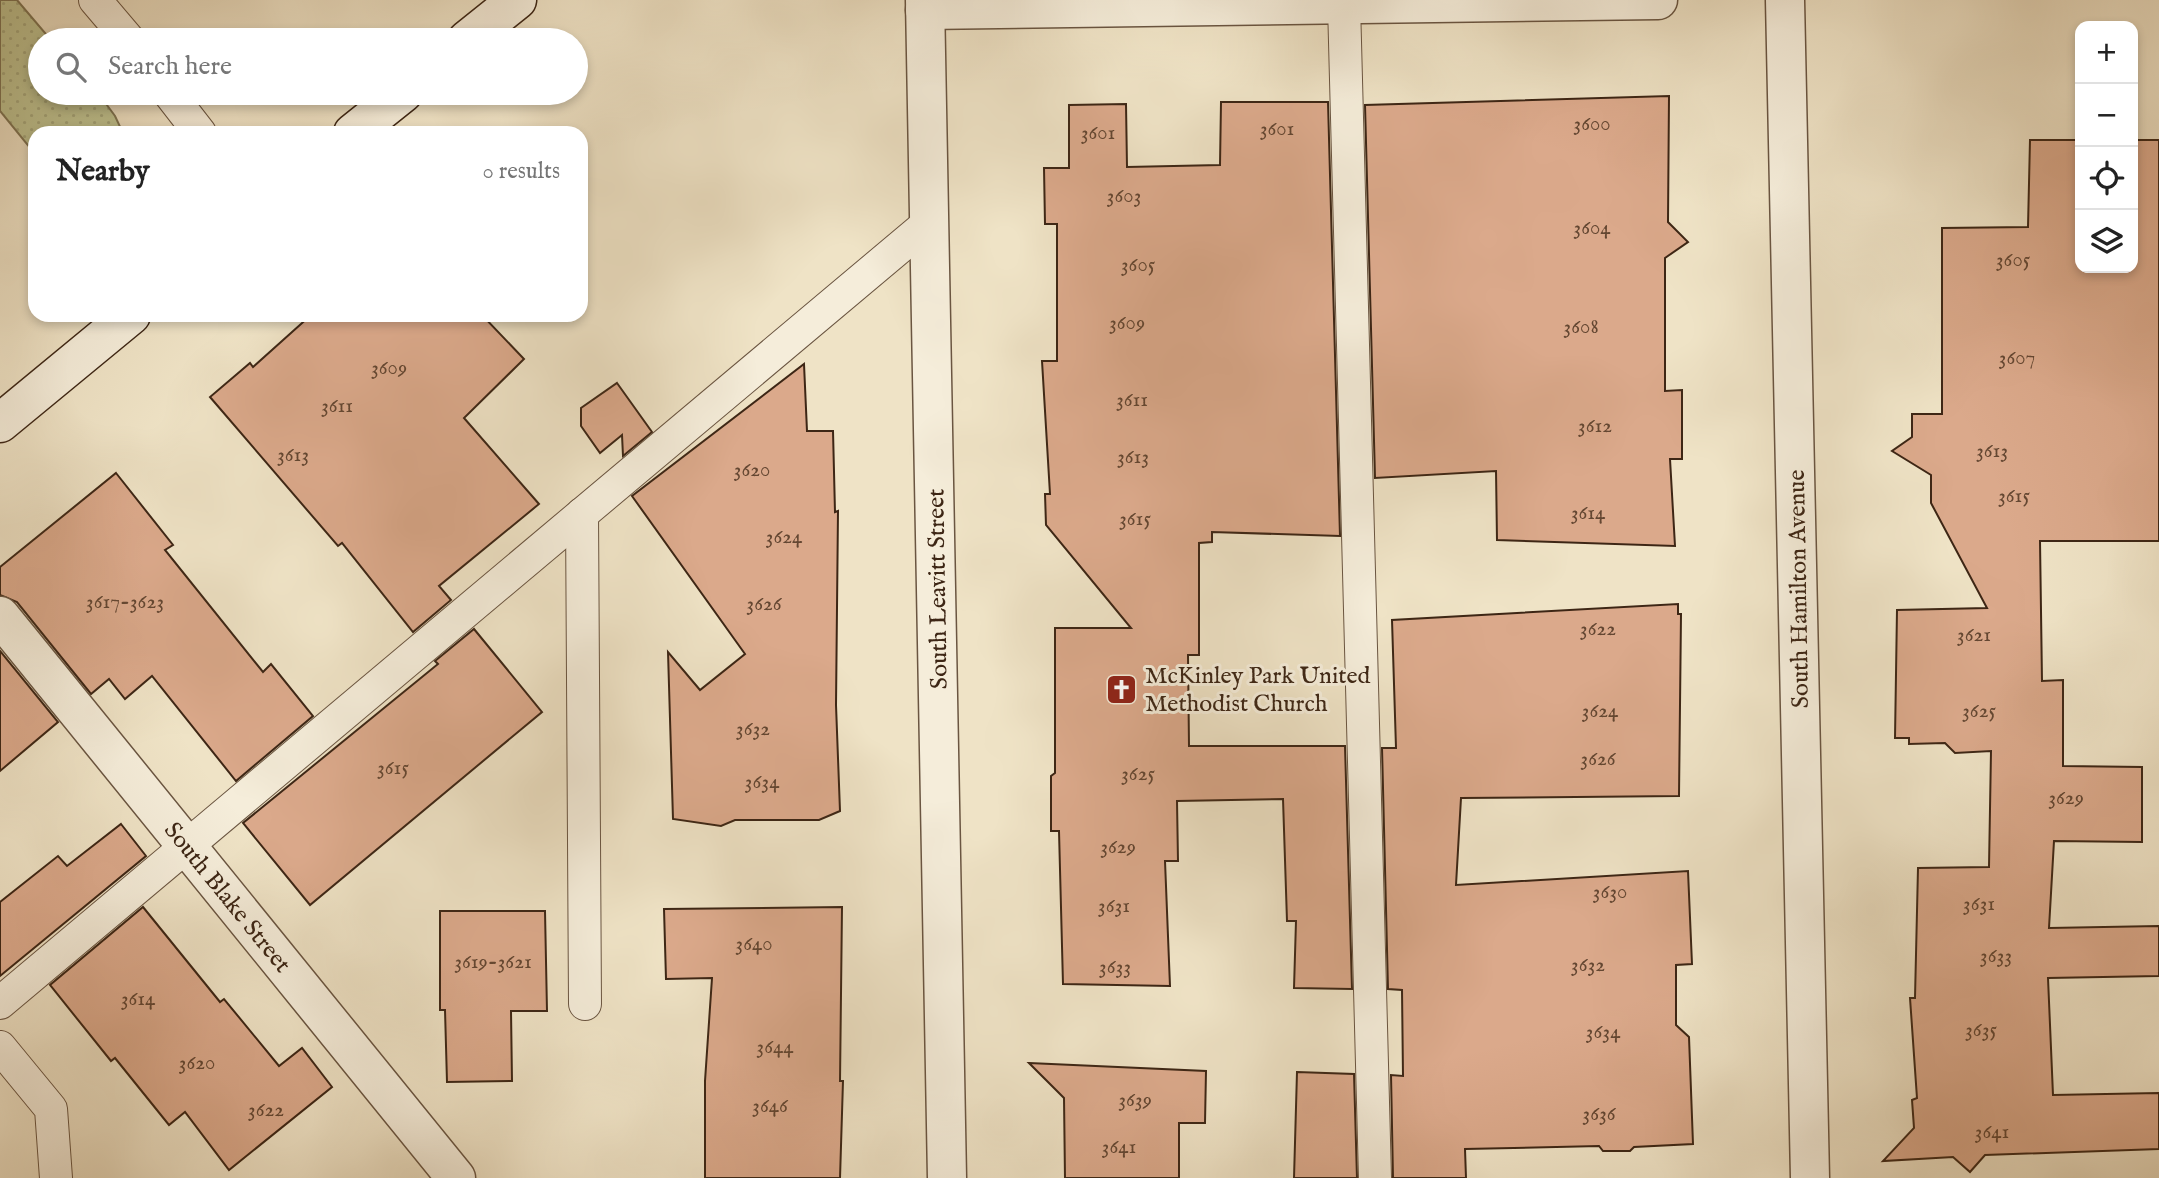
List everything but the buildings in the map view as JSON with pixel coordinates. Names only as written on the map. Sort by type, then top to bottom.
[{"type":"street","points":[[482,28],[517,0]]},
{"type":"street","points":[[925,5],[1658,0]]},
{"type":"street","name":"South Hamilton Avenue","points":[[1785,0],[1810,1178]]},
{"type":"street","name":"South Leavitt Street","points":[[925,5],[947,1178]]},
{"type":"street","points":[[362,126],[387,105]]},
{"type":"street","points":[[0,424],[123,322]]},
{"type":"street","name":"South Blake Street","points":[[0,616],[456,1178]]},
{"type":"lane","points":[[95,0],[119,28]]},
{"type":"lane","points":[[1344,4],[1375,1178]]},
{"type":"lane","points":[[178,105],[195,126]]},
{"type":"lane","points":[[0,1003],[931,221]]},
{"type":"lane","points":[[582,514],[585,1004]]},
{"type":"lane","points":[[0,1047],[51,1109],[56,1178]]},
{"type":"green space","points":[[0,0],[17,0],[41,28],[28,28],[28,105],[107,105],[120,126],[28,126],[28,145],[0,111]]},
{"type":"place","name":"McKinley Park United Methodist Church","points":[[1122,689]]}]
